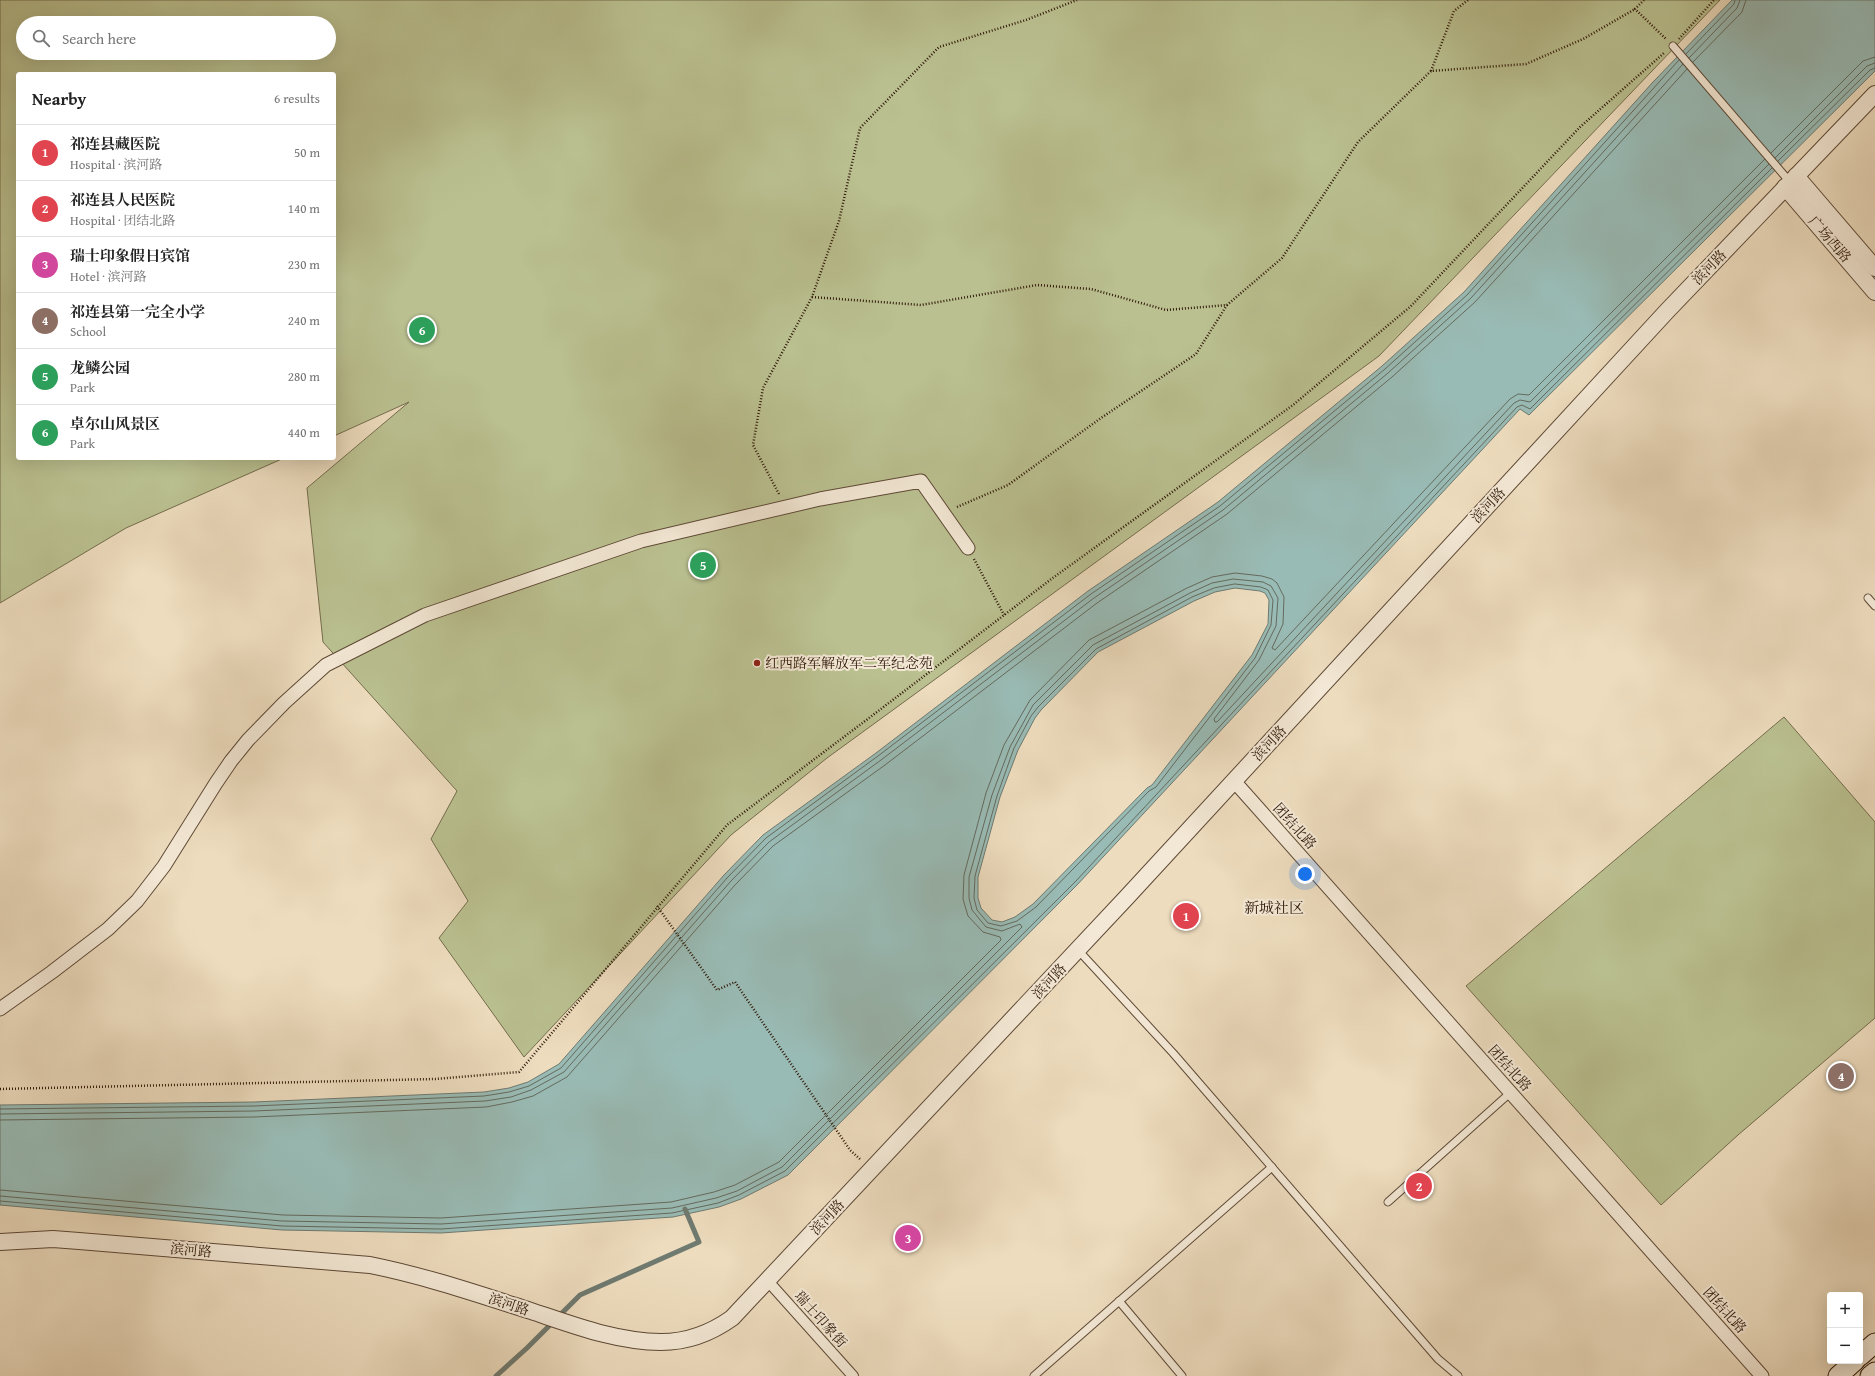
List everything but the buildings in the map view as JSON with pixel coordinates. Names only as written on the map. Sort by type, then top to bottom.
[{"type":"main road","points":[[1863,1353],[1875,1343]]},
{"type":"main road","points":[[1838,1376],[1852,1364]]},
{"type":"main road","points":[[1870,1376],[1875,1372]]},
{"type":"street","name":"滨河路","points":[[0,1242],[52,1239],[370,1266],[448,1284],[581,1327],[633,1340],[662,1342],[701,1335],[721,1326],[732,1318],[1078,950],[1666,311],[1875,94]]},
{"type":"street","name":"广场西路","points":[[1790,182],[1875,268]]},
{"type":"street","name":"广场西路","points":[[1790,182],[1875,292]]},
{"type":"street","points":[[0,1009],[52,972],[108,929],[136,901],[164,866],[216,783],[240,751],[284,703],[326,665],[433,612],[642,541],[820,499],[920,481],[968,548]]},
{"type":"street","name":"团结北路","points":[[1234,781],[1762,1376]]},
{"type":"street","name":"瑞士印象街","points":[[767,1280],[853,1376]]},
{"type":"lane","points":[[1673,46],[1790,182]]},
{"type":"lane","points":[[1868,598],[1875,606]]},
{"type":"lane","points":[[1078,950],[1173,1053],[1438,1359],[1458,1376]]},
{"type":"lane","points":[[1388,1202],[1510,1093]]},
{"type":"lane","points":[[1034,1376],[1272,1167]]},
{"type":"lane","points":[[1119,1301],[1182,1376]]},
{"type":"path","points":[[786,507],[753,445],[763,388],[812,297],[839,220],[860,128],[939,47],[1026,20],[1077,0]]},
{"type":"path","points":[[943,513],[1008,485],[1101,418],[1196,354],[1227,305],[1282,258],[1358,142],[1431,71],[1454,11],[1468,0]]},
{"type":"path","points":[[1431,71],[1526,64],[1583,39],[1635,9],[1644,0]]},
{"type":"path","points":[[0,1089],[435,1079],[519,1072],[657,906],[727,825],[1054,577],[1293,405],[1405,311],[1580,127],[1673,46],[1714,0]]},
{"type":"path","points":[[1635,9],[1673,46]]},
{"type":"path","points":[[812,297],[921,305],[1037,285],[1091,289],[1166,310],[1227,305]]},
{"type":"path","points":[[968,548],[1004,615]]},
{"type":"path","points":[[657,906],[717,990],[735,982],[850,1150]]},
{"type":"green space","points":[[0,0],[1720,0],[1379,356],[827,758],[731,835],[524,1057],[439,938],[468,901],[431,839],[457,791],[323,642],[307,488],[409,402],[336,435],[336,72],[16,72],[16,460],[279,460],[126,528],[0,603]]},
{"type":"green space","points":[[1784,717],[1875,822],[1875,1018],[1738,1135],[1661,1205],[1466,986]]},
{"type":"water","points":[[1732,0],[1875,0],[1875,71],[1529,415],[1520,409],[1077,885],[788,1175],[741,1199],[719,1207],[673,1217],[441,1233],[282,1230],[0,1205],[0,1105],[254,1102],[484,1092],[509,1088],[528,1082],[559,1064],[724,875],[763,835],[876,753],[1088,591],[1218,502],[1382,366],[1464,292],[1653,82]],"holes":[[[1235,588],[1265,593],[1269,600],[1268,624],[1252,655],[1152,785],[1147,788],[1033,904],[1015,917],[1002,922],[992,920],[981,908],[978,898],[978,877],[1000,797],[1018,750],[1035,718],[1041,710],[1098,652],[1194,601],[1215,592]]]},
{"type":"waterway","points":[[496,1376],[527,1348],[580,1295],[699,1242],[685,1209]]},
{"type":"place","name":"卓尔山风景区","points":[[422,330]]},
{"type":"place","name":"龙鳞公园","points":[[703,565]]},
{"type":"place","name":"红西路军解放军二军纪念苑","points":[[757,663]]},
{"type":"place","name":"祁连县藏医院","points":[[1186,916]]},
{"type":"place","name":"祁连县第一完全小学","points":[[1841,1076]]},
{"type":"place","name":"祁连县人民医院","points":[[1419,1186]]},
{"type":"place","name":"瑞士印象假日宾馆","points":[[908,1238]]},
{"type":"district","name":"新城社区","points":[[1274,907]]}]
